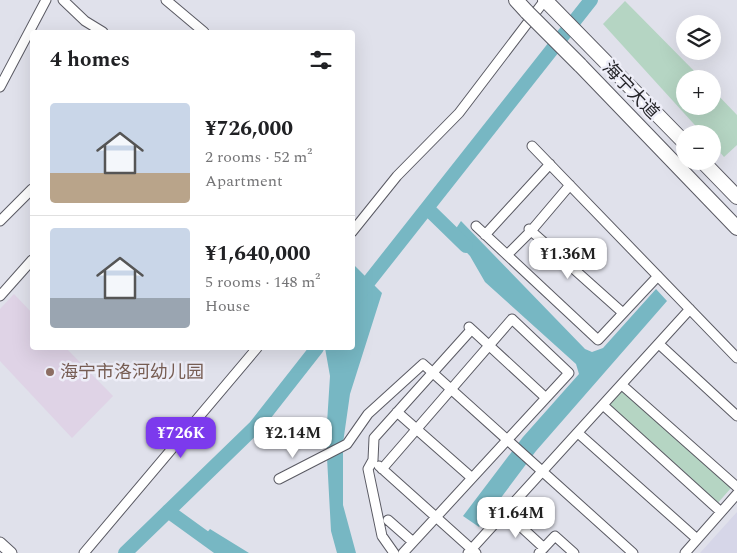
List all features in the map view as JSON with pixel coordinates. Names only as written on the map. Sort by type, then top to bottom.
[{"type":"highway","name":"海宁大道","points":[[516,0],[737,228]]},
{"type":"highway","name":"海宁大道","points":[[545,0],[676,134]]},
{"type":"highway","points":[[711,170],[737,197]]},
{"type":"main road","points":[[0,543],[11,553]]},
{"type":"street","points":[[30,30],[46,0]]},
{"type":"street","points":[[64,0],[85,21],[100,30]]},
{"type":"street","points":[[166,0],[202,30]]},
{"type":"street","points":[[355,228],[397,176],[459,113],[545,0]]},
{"type":"street","points":[[0,87],[30,30]]},
{"type":"street","points":[[532,146],[737,358]]},
{"type":"street","points":[[486,235],[550,164]]},
{"type":"street","points":[[507,255],[570,185]]},
{"type":"street","points":[[0,220],[30,190]]},
{"type":"street","points":[[476,226],[598,340],[658,276]]},
{"type":"street","points":[[530,230],[623,313]]},
{"type":"street","points":[[0,296],[30,262]]},
{"type":"street","points":[[373,460],[472,552],[540,469],[578,432],[690,309]]},
{"type":"street","points":[[382,469],[512,319],[569,373],[403,553]]},
{"type":"street","points":[[394,553],[382,536],[368,469],[373,460],[374,438],[470,329],[546,398]]},
{"type":"street","points":[[659,344],[737,416]]},
{"type":"street","points":[[84,553],[255,350]]},
{"type":"street","points":[[279,480],[347,444],[368,414],[423,364],[633,553]]},
{"type":"street","points":[[622,384],[737,487]]},
{"type":"street","points":[[603,405],[721,512]]},
{"type":"street","points":[[397,412],[472,478]]},
{"type":"street","points":[[578,432],[697,539]]},
{"type":"street","points":[[684,553],[737,494]]},
{"type":"street","points":[[505,512],[542,550],[555,536],[574,553]]},
{"type":"street","points":[[388,520],[413,542]]},
{"type":"shaded area","name":"海宁市洛河幼儿园","points":[[14,294],[30,311],[30,350],[68,350],[113,396],[72,438],[0,361],[0,309]]},
{"type":"shaded area","points":[[737,512],[737,553],[700,553]]},
{"type":"green space","points":[[625,1],[676,53],[676,60],[683,60],[693,70],[676,70],[676,104],[603,24]]},
{"type":"green space","points":[[721,98],[737,115],[737,145],[724,157],[721,153],[721,125],[695,125],[686,115],[721,115]]},
{"type":"green space","points":[[622,390],[731,488],[716,505],[607,405]]},
{"type":"water","points":[[461,221],[585,349],[592,352],[603,348],[656,289],[667,301],[536,451],[479,527],[463,516],[523,437],[579,374],[576,364],[485,282],[470,256],[451,236]]},
{"type":"water","points":[[355,266],[382,293],[350,394],[343,443],[343,505],[356,553],[337,553],[331,531],[326,439],[330,376],[325,350],[355,350]]},
{"type":"water","points":[[210,529],[249,553],[215,553],[200,541]]},
{"type":"waterway","points":[[355,299],[591,0]]},
{"type":"waterway","points":[[427,208],[466,246]]},
{"type":"waterway","points":[[125,553],[255,427],[315,350]]},
{"type":"waterway","points":[[168,511],[226,553]]},
{"type":"place","name":"海宁市洛河幼儿园","points":[[50,372]]}]
